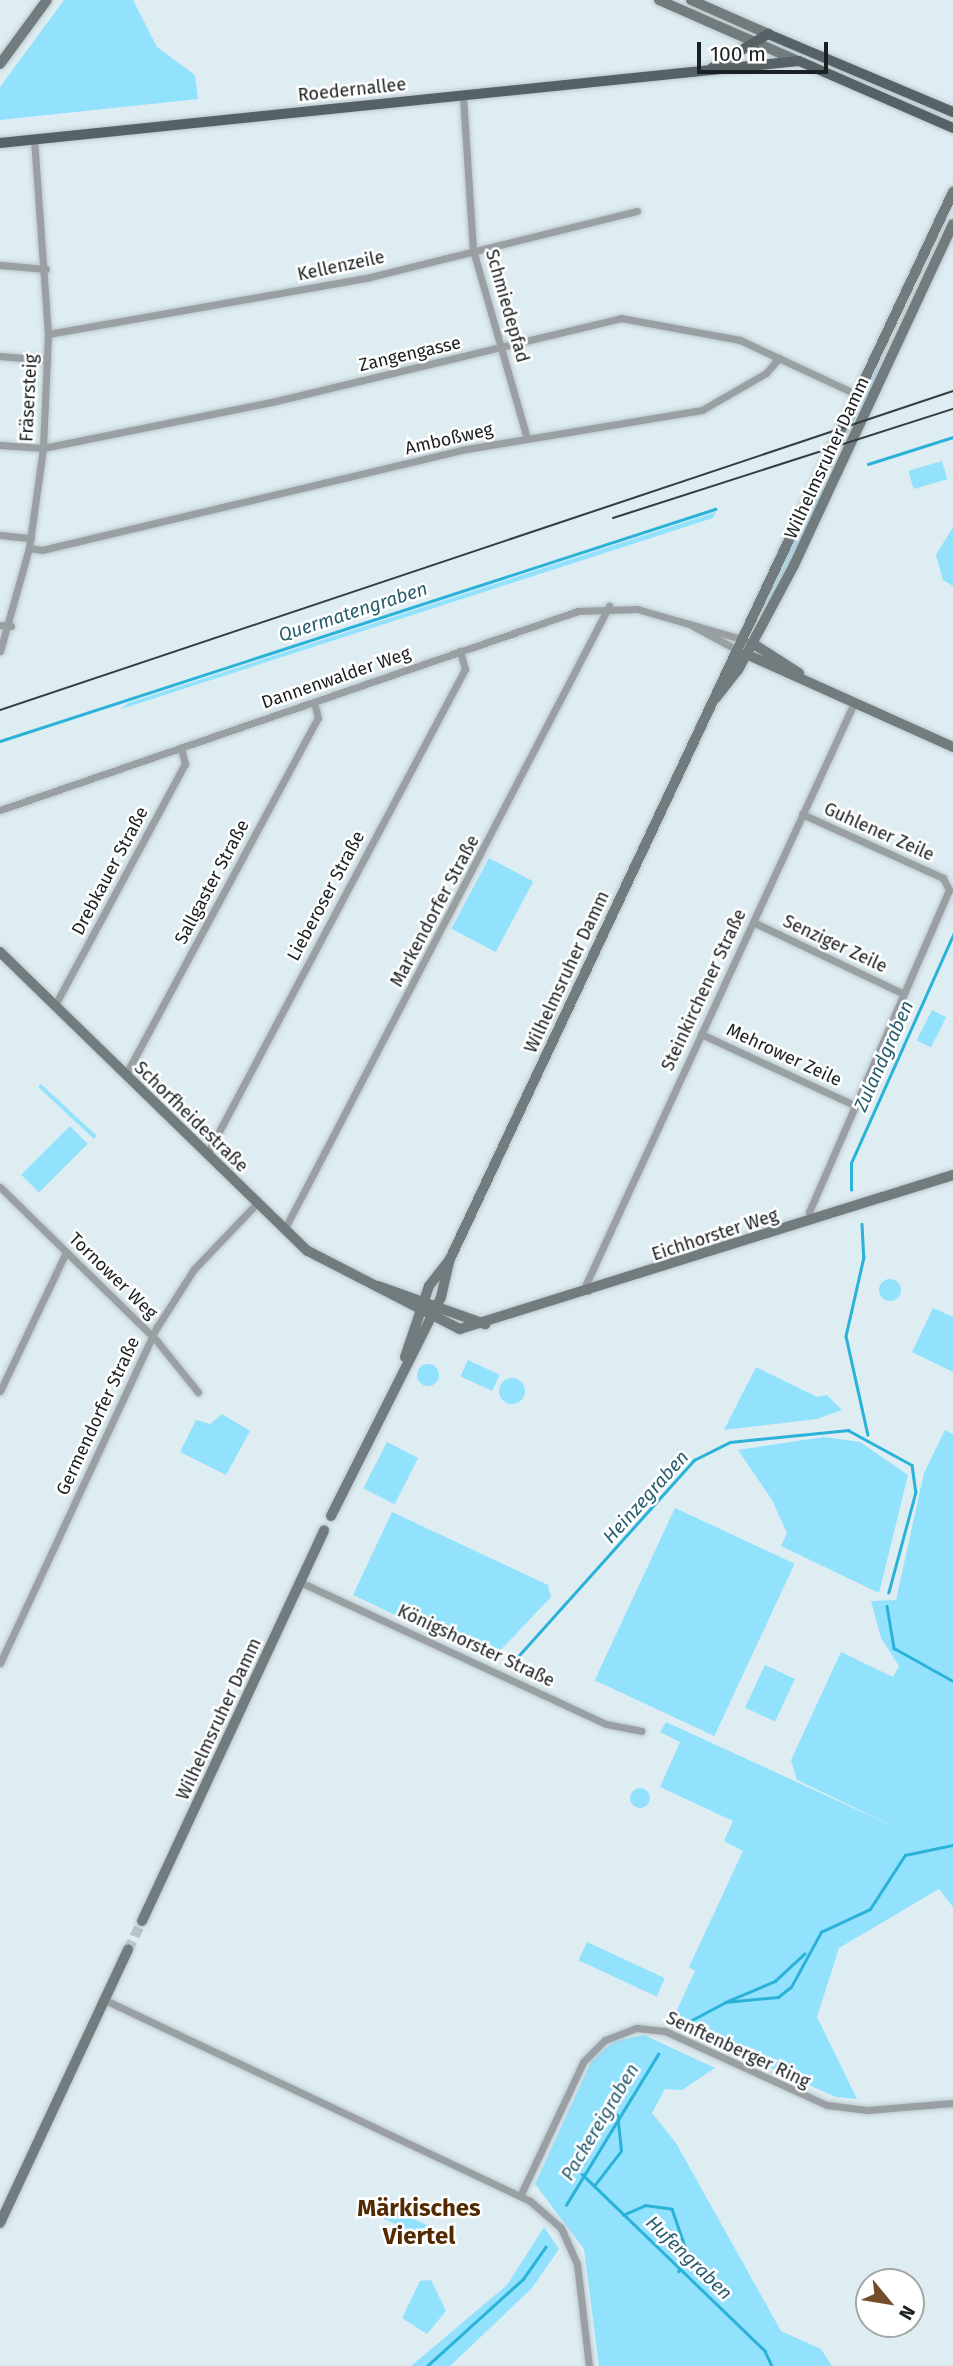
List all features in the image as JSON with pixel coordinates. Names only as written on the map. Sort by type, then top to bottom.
[{"type":"main road","points":[[0,64],[47,0]]},
{"type":"main road","points":[[659,0],[799,61],[953,112]]},
{"type":"main road","points":[[691,0],[880,88],[953,128]]},
{"type":"main road","name":"Roedernallee","points":[[707,71],[768,34]]},
{"type":"main road","name":"Roedernallee","points":[[0,143],[799,61]]},
{"type":"main road","name":"Wilhelmsruher Damm","points":[[405,1357],[423,1300],[450,1259],[715,699],[735,648],[953,192]]},
{"type":"main road","name":"Wilhelmsruher Damm","points":[[715,699],[752,643],[953,224]]},
{"type":"main road","points":[[931,240],[942,247]]},
{"type":"main road","points":[[888,331],[901,337]]},
{"type":"main road","points":[[752,643],[799,673],[953,747]]},
{"type":"main road","points":[[746,654],[799,673]]},
{"type":"main road","name":"Schorfheidestraße","points":[[0,952],[308,1251],[430,1318]]},
{"type":"main road","name":"Eichhorster Weg","points":[[430,1318],[460,1329],[486,1324],[953,1175]]},
{"type":"main road","name":"Wilhelmsruher Damm","points":[[331,1516],[405,1357],[436,1306],[450,1259]]},
{"type":"main road","name":"Schorfheidestraße","points":[[373,1286],[436,1306]]},
{"type":"main road","points":[[436,1306],[486,1324]]},
{"type":"main road","name":"Wilhelmsruher Damm","points":[[142,1921],[324,1530]]},
{"type":"main road","points":[[0,2223],[128,1950]]},
{"type":"street","name":"Schmiedepfad","points":[[463,96],[474,250],[527,438]]},
{"type":"street","name":"Fräsersteig","points":[[0,651],[11,626],[29,548],[43,448],[48,334],[46,269],[34,141]]},
{"type":"street","name":"Kellenzeile","points":[[48,334],[331,285],[637,211]]},
{"type":"street","points":[[0,265],[46,269]]},
{"type":"street","name":"Zangengasse","points":[[0,445],[43,448],[640,317],[740,340],[779,358]]},
{"type":"street","points":[[0,356],[47,360]]},
{"type":"street","points":[[779,358],[858,395]]},
{"type":"street","name":"Amboßweg","points":[[29,548],[527,438],[702,410],[766,373],[779,358]]},
{"type":"street","points":[[0,536],[31,538]]},
{"type":"street","name":"Dannenwalder Weg","points":[[0,810],[460,651],[609,606],[687,622],[752,643]]},
{"type":"street","name":"Markendorfer Straße","points":[[285,1230],[609,606]]},
{"type":"street","name":"Dannenwalder Weg","points":[[687,622],[746,654]]},
{"type":"street","points":[[0,625],[11,626]]},
{"type":"street","name":"Lieberoser Straße","points":[[208,1154],[462,674],[460,651]]},
{"type":"street","name":"Steinkirchener Straße","points":[[588,1292],[586,1284],[855,701]]},
{"type":"street","name":"Sallgaster Straße","points":[[126,1074],[318,718],[314,702]]},
{"type":"street","name":"Drebkauer Straße","points":[[55,1005],[185,764],[181,748]]},
{"type":"street","name":"Guhlener Zeile","points":[[802,814],[943,878],[949,890],[904,994]]},
{"type":"street","name":"Senziger Zeile","points":[[752,922],[904,994]]},
{"type":"street","points":[[811,1220],[808,1212],[904,994]]},
{"type":"street","name":"Mehrower Zeile","points":[[701,1034],[854,1105]]},
{"type":"street","name":"Tornower Weg","points":[[0,1188],[152,1337],[198,1392]]},
{"type":"street","name":"Germendorfer Straße","points":[[0,1663],[152,1337],[194,1269],[257,1203]]},
{"type":"street","points":[[0,1391],[66,1252]]},
{"type":"street","name":"Königshorster Straße","points":[[300,1582],[606,1724],[641,1731]]},
{"type":"street","points":[[104,2000],[521,2194],[561,2228],[574,2255],[589,2366]]},
{"type":"street","name":"Senftenberger Ring","points":[[521,2194],[583,2062],[605,2040],[637,2028],[665,2031],[827,2105],[867,2110],[953,2103]]},
{"type":"shaded area","points":[[64,0],[133,0],[157,47],[195,75],[198,99],[0,120],[0,87]]},
{"type":"shaded area","points":[[877,367],[881,369],[828,471],[825,469]]},
{"type":"shaded area","points":[[942,461],[947,479],[914,489],[908,471]]},
{"type":"shaded area","points":[[822,488],[824,492],[756,628],[751,626]]},
{"type":"shaded area","points":[[716,512],[713,518],[121,709],[128,703]]},
{"type":"shaded area","points":[[953,527],[953,586],[943,580],[936,555]]},
{"type":"shaded area","points":[[489,858],[533,881],[496,952],[451,929]]},
{"type":"shaded area","points":[[932,1010],[946,1017],[931,1048],[917,1040]]},
{"type":"shaded area","points":[[41,1084],[97,1136],[94,1139],[38,1087]]},
{"type":"shaded area","points":[[70,1126],[88,1144],[39,1192],[21,1175]]},
{"type":"shaded area","points":[[890,1279],[898,1282],[901,1290],[898,1298],[890,1301],[882,1298],[879,1290],[882,1282]]},
{"type":"shaded area","points":[[933,1308],[953,1317],[953,1372],[912,1352]]},
{"type":"shaded area","points":[[468,1360],[500,1375],[492,1391],[460,1376]]},
{"type":"shaded area","points":[[428,1364],[436,1367],[439,1375],[436,1383],[428,1386],[420,1383],[417,1375],[420,1367]]},
{"type":"shaded area","points":[[756,1367],[817,1397],[827,1395],[842,1410],[817,1419],[724,1430]]},
{"type":"shaded area","points":[[512,1378],[521,1382],[525,1391],[521,1400],[512,1404],[503,1400],[499,1391],[503,1382]]},
{"type":"shaded area","points":[[222,1414],[250,1431],[226,1475],[180,1452],[196,1420],[210,1424]]},
{"type":"shaded area","points":[[945,1430],[953,1434],[953,1907],[939,1889],[839,1948],[817,2017],[857,2099],[836,2097],[671,2023],[695,1971],[689,1967],[743,1851],[724,1841],[733,1821],[660,1787],[680,1742],[660,1732],[666,1722],[899,1829],[797,1780],[791,1760],[841,1652],[893,1677],[899,1666],[881,1638],[871,1601],[896,1600],[924,1473]]},
{"type":"shaded area","points":[[824,1437],[860,1442],[908,1475],[879,1593],[781,1546],[787,1533],[772,1500],[738,1450]]},
{"type":"shaded area","points":[[387,1442],[418,1458],[395,1504],[363,1488]]},
{"type":"shaded area","points":[[675,1508],[795,1564],[714,1736],[595,1680]]},
{"type":"shaded area","points":[[392,1512],[548,1585],[551,1597],[491,1660],[353,1595]]},
{"type":"shaded area","points":[[765,1665],[795,1679],[775,1722],[745,1708]]},
{"type":"shaded area","points":[[636,1788],[644,1788],[650,1798],[644,1808],[636,1808],[630,1802],[630,1794]]},
{"type":"shaded area","points":[[587,1942],[665,1978],[656,1996],[579,1960]]},
{"type":"shaded area","points":[[644,2035],[715,2068],[682,2090],[665,2089],[652,2113],[676,2143],[781,2331],[821,2349],[832,2366],[599,2366],[584,2249],[535,2184],[592,2060],[614,2041]]},
{"type":"shaded area","points":[[389,2208],[434,2228],[429,2239],[384,2219]]},
{"type":"shaded area","points":[[544,2227],[559,2249],[532,2288],[450,2366],[411,2366],[507,2285]]},
{"type":"shaded area","points":[[431,2280],[446,2311],[427,2334],[402,2318],[420,2281]]},
{"type":"waterway","name":"Quermatengraben","points":[[868,464],[953,437]]},
{"type":"waterway","name":"Quermatengraben","points":[[0,741],[715,509]]},
{"type":"waterway","name":"Zulandgraben","points":[[851,1190],[851,1163],[953,935]]},
{"type":"waterway","name":"Zulandgraben","points":[[862,1224],[864,1257],[846,1336],[868,1435]]},
{"type":"waterway","name":"Heinzegraben","points":[[512,1663],[694,1460],[730,1442],[848,1430],[912,1465],[916,1492],[889,1592]]},
{"type":"waterway","name":"Heinzegraben","points":[[887,1606],[894,1648],[953,1681]]},
{"type":"waterway","name":"Packereigraben","points":[[690,2021],[725,2002],[778,1997],[791,1987],[821,1932],[870,1909],[905,1855],[953,1845]]},
{"type":"waterway","name":"Packereigraben","points":[[728,2001],[775,1981],[804,1954]]},
{"type":"waterway","name":"Packereigraben","points":[[566,2205],[658,2054]]},
{"type":"waterway","points":[[594,2186],[621,2151],[617,2115]]},
{"type":"waterway","name":"Hufengraben","points":[[582,2174],[765,2351],[772,2366]]},
{"type":"waterway","points":[[623,2215],[645,2205],[672,2209],[687,2252],[679,2271]]},
{"type":"waterway","name":"Packereigraben","points":[[427,2366],[523,2279],[545,2247]]},
{"type":"tunnel","points":[[128,1950],[142,1921]]},
{"type":"tram line","points":[[0,710],[953,391]]},
{"type":"tram line","points":[[613,518],[953,409]]},
{"type":"district","name":"Märkisches Viertel","points":[[419,2223]]}]
